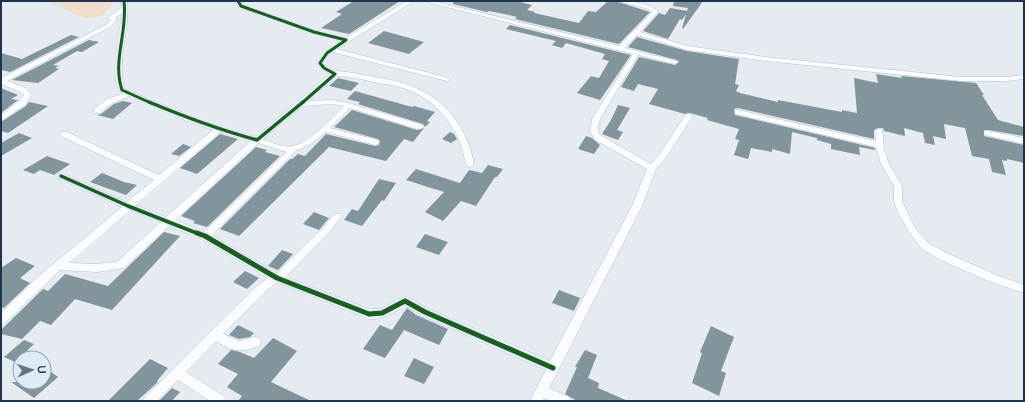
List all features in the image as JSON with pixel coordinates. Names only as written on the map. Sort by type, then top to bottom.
[{"type":"street","points":[[238,1],[241,6],[266,16],[314,32],[346,40]]},
{"type":"street","points":[[411,1],[346,40],[323,56],[320,63],[324,68],[335,74],[353,75],[393,84],[409,88],[425,96],[455,121],[469,149],[470,164]]},
{"type":"street","points":[[426,1],[675,62]]},
{"type":"street","points":[[454,7],[463,1]]},
{"type":"street","points":[[619,1],[651,8],[655,12],[621,48]]},
{"type":"street","points":[[1,81],[113,23],[114,20],[111,18],[124,5]]},
{"type":"street","points":[[124,5],[124,28],[118,66],[118,80],[122,90],[219,129],[275,146],[294,149]]},
{"type":"street","points":[[636,33],[687,48],[766,59],[961,79],[1005,79],[1024,77]]},
{"type":"street","points":[[333,50],[447,79]]},
{"type":"street","points":[[637,52],[596,119],[593,129],[594,134],[598,138],[652,168]]},
{"type":"street","points":[[60,266],[94,269],[109,268],[120,265],[257,140],[335,74]]},
{"type":"street","points":[[1,81],[23,90],[28,95],[22,103],[1,119]]},
{"type":"street","points":[[97,111],[110,101],[129,94]]},
{"type":"street","points":[[301,104],[332,102],[349,105],[420,127]]},
{"type":"street","points":[[205,236],[294,149],[309,141],[324,129],[349,105]]},
{"type":"street","points":[[738,112],[880,145]]},
{"type":"street","points":[[565,401],[538,395],[637,206],[652,168],[689,116]]},
{"type":"street","points":[[1,320],[43,279],[219,129]]},
{"type":"street","points":[[324,129],[374,142]]},
{"type":"street","points":[[878,132],[885,164],[898,186],[898,201],[912,230],[925,246],[945,257],[986,275],[1024,289]]},
{"type":"street","points":[[988,133],[1024,141]]},
{"type":"street","points":[[64,134],[159,179]]},
{"type":"street","points":[[61,176],[166,222],[205,236],[277,278],[369,314],[386,313],[401,302],[406,301],[424,312],[553,368]]},
{"type":"street","points":[[149,401],[261,289],[290,267],[327,229],[337,216]]},
{"type":"street","points":[[215,335],[240,347],[255,342]]},
{"type":"street","points":[[177,372],[221,401]]},
{"type":"shaded area","points":[[44,1],[113,1],[103,14],[90,18],[76,15],[62,7]]},
{"type":"building","points":[[354,1],[400,1],[349,34],[321,28],[342,14],[336,12]]},
{"type":"building","points":[[453,1],[516,1],[532,5],[527,10],[535,12],[534,13],[579,23],[588,11],[596,12],[608,1],[615,1],[650,12],[619,44],[515,19],[517,17],[509,15],[489,11],[487,12],[453,4]]},
{"type":"building","points":[[674,1],[703,1],[683,29],[686,14],[682,20],[680,19],[668,39],[643,31],[659,13],[665,15],[670,8],[687,11],[688,8],[673,6]]},
{"type":"building","points":[[510,25],[631,55],[600,100],[577,93],[591,76],[599,78],[609,61],[602,59],[605,54],[566,43],[562,48],[552,45],[556,41],[506,29]]},
{"type":"building","points":[[384,31],[424,42],[409,54],[368,43]]},
{"type":"building","points":[[71,35],[79,37],[10,72],[1,70],[1,53],[22,59]]},
{"type":"building","points":[[637,37],[687,51],[739,59],[735,84],[739,85],[736,91],[740,93],[778,102],[778,100],[842,112],[842,110],[857,113],[854,78],[878,83],[876,74],[902,78],[901,76],[976,83],[998,120],[1024,127],[1024,136],[984,130],[984,136],[1024,145],[1024,163],[1007,159],[1007,161],[1002,160],[1006,175],[992,172],[989,159],[972,156],[965,128],[944,124],[946,139],[933,136],[935,145],[925,143],[923,133],[904,128],[905,136],[884,131],[883,128],[878,128],[874,130],[874,139],[738,108],[734,109],[735,115],[875,148],[875,150],[859,147],[860,155],[831,149],[831,144],[817,140],[817,138],[792,132],[790,154],[772,149],[772,152],[751,148],[748,159],[734,155],[739,140],[735,139],[739,129],[707,120],[708,118],[690,113],[685,114],[649,104],[658,89],[638,84],[634,91],[621,87],[639,57],[675,65],[679,62],[677,60],[628,47]]},
{"type":"building","points":[[89,40],[99,42],[82,52],[77,51],[53,65],[59,66],[55,68],[59,69],[38,83],[12,80]]},
{"type":"building","points":[[338,78],[359,83],[351,91],[329,86]]},
{"type":"building","points":[[1,88],[18,95],[11,99],[18,100],[1,113]]},
{"type":"building","points":[[355,91],[435,112],[427,121],[430,122],[425,127],[423,124],[358,104],[360,102],[347,99]]},
{"type":"building","points":[[123,101],[132,103],[113,119],[97,115],[101,114],[114,104]]},
{"type":"building","points":[[29,102],[48,106],[8,133],[1,131],[1,122],[26,106]]},
{"type":"building","points":[[618,105],[630,108],[617,130],[623,132],[618,140],[602,134]]},
{"type":"building","points":[[352,110],[417,130],[424,128],[413,142],[404,139],[386,161],[329,147],[239,236],[220,229],[290,159],[298,154],[305,156],[326,134],[375,146],[379,145],[380,141],[378,139],[334,127]]},
{"type":"building","points":[[450,132],[454,134],[457,139],[451,143],[442,139]]},
{"type":"building","points":[[19,133],[32,138],[1,156],[1,143]]},
{"type":"building","points":[[220,134],[238,139],[197,174],[180,168]]},
{"type":"building","points":[[586,136],[592,138],[600,145],[594,154],[578,149]]},
{"type":"building","points":[[183,144],[191,147],[179,156],[171,154]]},
{"type":"building","points":[[256,147],[267,150],[265,152],[280,156],[207,227],[193,223],[195,221],[181,216]]},
{"type":"building","points":[[47,156],[70,164],[54,175],[40,170],[34,174],[23,170]]},
{"type":"building","points":[[488,165],[503,169],[497,177],[495,177],[476,206],[461,201],[443,221],[425,212],[444,192],[406,180],[416,169],[460,183],[469,170],[482,173]]},
{"type":"building","points":[[102,173],[124,182],[137,185],[126,195],[90,182]]},
{"type":"building","points":[[379,179],[396,183],[384,201],[382,200],[362,226],[344,220],[352,209],[358,211]]},
{"type":"building","points":[[314,212],[329,218],[319,230],[303,224]]},
{"type":"building","points":[[164,232],[180,236],[112,310],[75,299],[51,325],[40,321],[22,339],[1,334],[1,330],[43,289],[48,291],[65,274],[108,286]]},
{"type":"building","points":[[425,234],[448,242],[439,255],[416,247]]},
{"type":"building","points":[[282,250],[293,254],[278,270],[268,266]]},
{"type":"building","points":[[16,258],[35,266],[20,278],[30,283],[4,308],[1,307],[1,268]]},
{"type":"building","points":[[245,271],[259,278],[247,289],[233,282]]},
{"type":"building","points":[[559,290],[580,298],[574,311],[552,303]]},
{"type":"building","points":[[407,308],[416,315],[448,329],[439,345],[404,330],[385,358],[363,349],[380,325],[392,330]]},
{"type":"building","points":[[238,325],[254,333],[250,337],[239,339],[229,335]]},
{"type":"building","points":[[711,326],[734,337],[721,371],[726,373],[719,396],[692,383],[702,353],[700,352]]},
{"type":"building","points":[[273,338],[297,351],[271,382],[311,401],[238,401],[242,396],[227,387],[238,374],[218,364],[231,350],[254,358]]},
{"type":"building","points":[[24,340],[34,344],[28,350],[12,350]]},
{"type":"building","points":[[12,350],[12,361],[4,357]]},
{"type":"building","points":[[585,350],[597,355],[588,378],[599,383],[598,388],[628,401],[577,401],[565,394],[577,367],[575,367]]},
{"type":"building","points":[[414,358],[434,367],[424,384],[404,376]]},
{"type":"building","points":[[150,359],[168,368],[157,381],[158,382],[137,401],[108,401]]},
{"type":"building","points":[[52,373],[58,377],[52,382]]},
{"type":"building","points":[[172,388],[180,392],[172,401],[159,401]]},
{"type":"building","points":[[22,390],[43,390],[34,398]]},
{"type":"cycle path","points":[[124,1],[124,28],[118,66],[118,79],[122,90],[190,119],[230,133],[257,140],[335,74],[324,68],[320,63],[321,59],[346,40],[314,32],[241,6],[238,1]]},
{"type":"cycle path","points":[[61,176],[128,206],[205,236],[277,278],[369,314],[382,313],[402,302],[407,301],[425,312],[553,368]]}]
